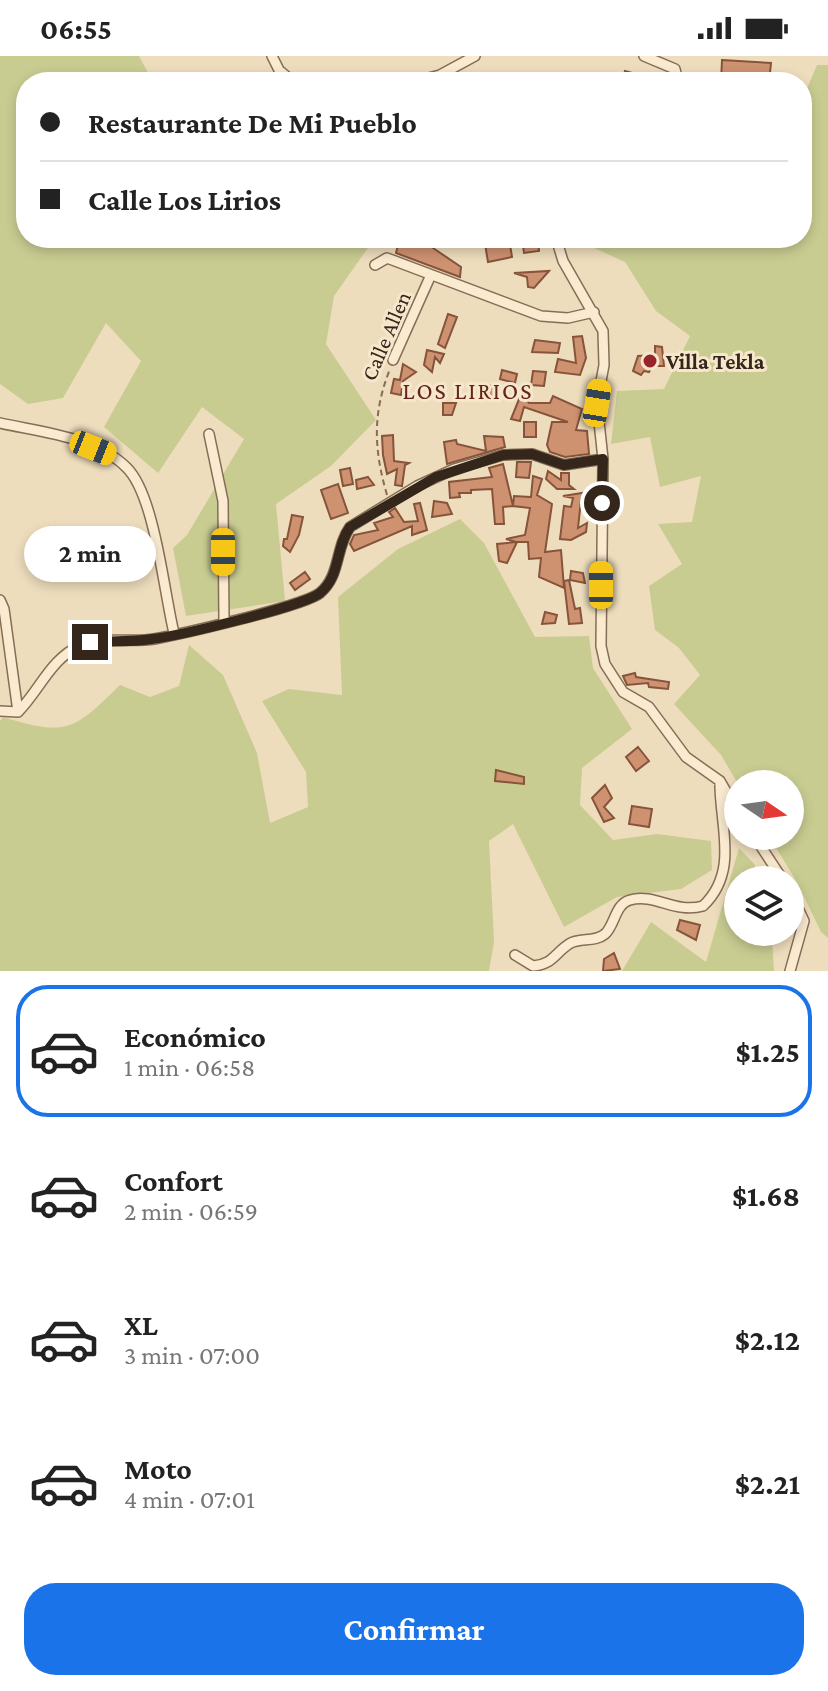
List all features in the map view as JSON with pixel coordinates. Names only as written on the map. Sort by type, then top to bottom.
[{"type":"street","points":[[446,72],[475,56]]},
{"type":"street","points":[[644,56],[676,72]]},
{"type":"street","points":[[559,248],[563,261],[603,331],[605,350],[597,403],[603,459],[601,646],[605,664],[623,692],[649,707],[686,757],[720,781],[724,788]]},
{"type":"street","points":[[375,265],[387,258],[430,277],[541,316],[568,318],[594,312]]},
{"type":"street","name":"Calle Allen","points":[[393,360],[430,277]]},
{"type":"street","points":[[0,423],[77,442],[110,455],[129,469],[152,522],[174,633]]},
{"type":"street","points":[[209,434],[223,501],[224,621]]},
{"type":"street","points":[[18,712],[52,666],[80,645],[154,639],[268,612],[318,595],[332,580],[343,538],[350,527],[454,469],[503,455],[532,454],[564,465],[603,459]]},
{"type":"street","points":[[0,600],[4,609],[18,712]]},
{"type":"street","points":[[0,711],[18,712]]},
{"type":"street","points":[[515,955],[533,966],[549,963],[569,944],[608,932],[621,906],[629,900],[652,901],[676,909],[703,906],[718,889],[725,864],[720,781]]},
{"type":"street","points":[[790,971],[797,946]]},
{"type":"path","name":"Calle Allen","points":[[389,504],[377,460],[374,429],[378,399],[393,360]]},
{"type":"green space","points":[[0,56],[139,56],[148,72],[16,72],[16,248],[368,248],[334,296],[326,344],[376,420],[331,466],[276,504],[285,601],[186,616],[173,548],[187,535],[244,439],[202,407],[158,473],[104,427],[141,361],[106,323],[63,398],[28,404],[0,384]]},
{"type":"green space","points":[[817,65],[828,65],[828,938],[821,932],[804,897],[804,866],[787,866],[777,850],[804,850],[804,770],[730,770],[721,755],[674,704],[700,675],[679,648],[655,630],[649,586],[682,564],[658,524],[692,522],[701,476],[660,487],[650,437],[611,444],[617,391],[664,389],[690,336],[656,311],[625,262],[594,248],[812,248],[812,77]]},
{"type":"green space","points":[[460,519],[484,543],[535,637],[589,636],[593,668],[632,729],[582,768],[580,805],[613,840],[657,834],[711,841],[712,870],[681,889],[617,897],[564,927],[513,824],[489,841],[494,942],[489,971],[0,971],[0,721],[3,717],[56,728],[80,720],[120,685],[150,697],[179,686],[189,645],[223,675],[257,753],[270,823],[308,807],[306,772],[262,701],[289,689],[342,695],[338,597],[398,549]]},
{"type":"green space","points":[[738,850],[755,865],[755,866],[734,866]]},
{"type":"green space","points":[[724,900],[724,946],[772,946],[774,971],[622,971],[651,922],[706,962]]},
{"type":"building","points":[[722,60],[771,63],[770,72],[721,72]]},
{"type":"building","points":[[397,248],[433,248],[461,267],[460,277],[396,253]]},
{"type":"building","points":[[486,248],[511,248],[512,257],[488,262]]},
{"type":"building","points":[[523,248],[539,248],[539,251],[524,253]]},
{"type":"building","points":[[549,271],[534,288],[528,287],[527,277],[514,273]]},
{"type":"building","points":[[448,314],[457,317],[445,348],[438,344]]},
{"type":"building","points":[[582,336],[586,358],[580,375],[555,372],[558,359],[576,363],[573,337]]},
{"type":"building","points":[[535,340],[560,343],[558,353],[532,352]]},
{"type":"building","name":"Villa Tekla","points":[[655,346],[662,347],[664,366],[652,366],[649,372],[644,371],[641,375],[633,371],[638,356],[655,355]]},
{"type":"building","points":[[427,350],[444,354],[440,363],[435,357],[432,372],[424,365]]},
{"type":"building","points":[[403,364],[416,372],[403,381],[401,395],[391,393],[394,379],[400,380]]},
{"type":"building","points":[[502,370],[517,374],[515,383],[500,379]]},
{"type":"building","points":[[533,371],[546,372],[544,386],[531,385]]},
{"type":"building","points":[[486,385],[498,387],[496,398],[481,396]]},
{"type":"building","points":[[524,387],[528,389],[526,399],[529,403],[550,403],[553,396],[582,409],[576,430],[587,431],[589,454],[565,457],[550,452],[547,445],[552,422],[568,422],[524,407],[520,421],[511,419]]},
{"type":"building","points":[[443,403],[456,403],[452,415],[443,415]]},
{"type":"building","points":[[524,422],[536,422],[536,437],[524,437]]},
{"type":"building","points":[[393,435],[394,461],[409,463],[405,465],[402,486],[395,485],[397,469],[387,474],[383,455],[382,436]]},
{"type":"building","points":[[484,436],[503,437],[505,447],[447,464],[444,442],[456,440],[457,444],[486,451]]},
{"type":"building","points":[[517,462],[531,462],[529,478],[516,477]]},
{"type":"building","points":[[503,464],[513,506],[503,507],[504,524],[495,524],[492,489],[471,490],[471,493],[459,493],[460,497],[450,498],[449,482],[492,477],[489,468]]},
{"type":"building","points":[[350,468],[353,484],[343,486],[340,470]]},
{"type":"building","points":[[548,471],[561,480],[561,473],[569,473],[569,485],[574,489],[557,489],[546,479]]},
{"type":"building","points":[[533,476],[542,479],[537,495],[552,504],[545,552],[561,550],[564,588],[539,577],[541,558],[529,559],[528,542],[517,542],[507,563],[499,561],[497,544],[516,542],[506,539],[525,535],[530,508],[513,506],[514,496],[531,497]]},
{"type":"building","points":[[368,477],[374,485],[357,489],[356,480]]},
{"type":"building","points":[[338,484],[348,513],[331,519],[321,490]]},
{"type":"building","points":[[588,492],[586,501],[581,500],[578,528],[587,523],[586,532],[571,540],[560,539],[564,506],[571,507],[573,498],[563,496]]},
{"type":"building","points":[[434,501],[447,503],[452,514],[432,517]]},
{"type":"building","points":[[420,503],[427,530],[412,535],[412,526],[354,551],[350,544],[354,535],[378,530],[374,523],[393,517],[389,512],[395,508],[404,522],[418,521],[414,504]]},
{"type":"building","points":[[292,515],[303,517],[299,535],[290,552],[283,546]]},
{"type":"building","points":[[571,571],[583,573],[585,583],[570,580]]},
{"type":"building","points":[[305,572],[310,579],[295,590],[290,583]]},
{"type":"building","points":[[569,580],[575,609],[580,608],[582,623],[569,624],[564,581]]},
{"type":"building","points":[[545,612],[557,615],[555,623],[542,624]]},
{"type":"building","points":[[635,673],[636,677],[669,682],[668,689],[649,687],[648,683],[627,685],[623,676]]},
{"type":"building","points":[[638,747],[649,761],[636,771],[626,757]]},
{"type":"building","points":[[496,770],[524,777],[524,784],[495,781]]},
{"type":"building","points":[[605,785],[612,798],[604,807],[614,818],[604,822],[592,798]]},
{"type":"building","points":[[632,806],[652,809],[649,827],[629,824]]},
{"type":"building","points":[[680,920],[700,925],[696,940],[677,930]]},
{"type":"building","points":[[614,953],[620,969],[603,971],[604,959]]},
{"type":"place","name":"Villa Tekla","points":[[650,361]]},
{"type":"district","name":"LOS LIRIOS","points":[[468,390]]},
{"type":"route","points":[[90,642],[154,639],[268,612],[318,595],[332,580],[343,538],[350,527],[436,477],[503,455],[532,454],[564,465],[603,459],[602,503]]}]
